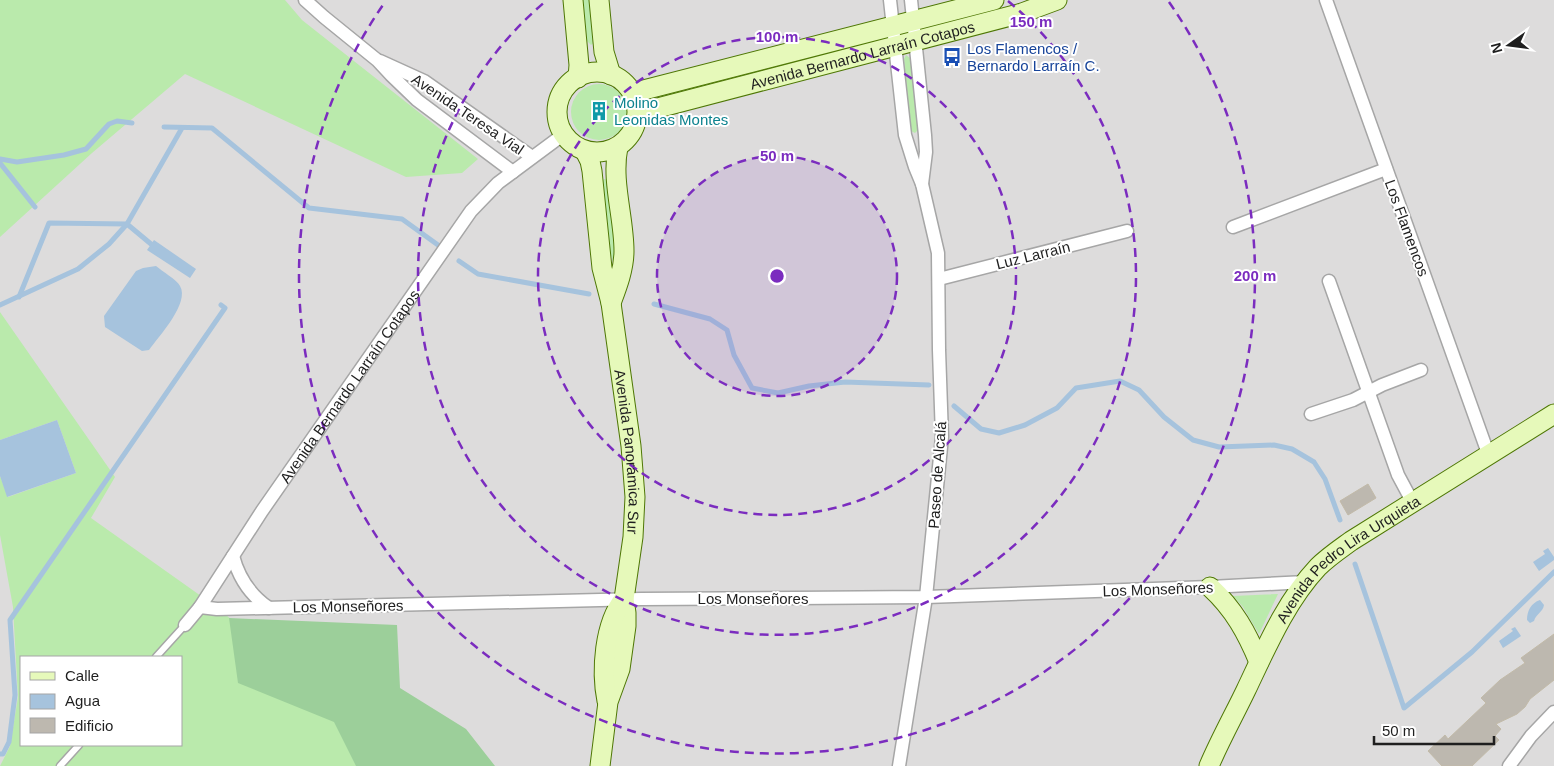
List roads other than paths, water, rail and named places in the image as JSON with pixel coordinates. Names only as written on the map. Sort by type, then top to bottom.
[{"type":"street","name":"Avenida Teresa Vial","points":[[305,0],[324,18],[377,60],[417,100],[513,172]]},
{"type":"street","points":[[574,0],[579,65],[578,78]]},
{"type":"street","points":[[598,0],[604,52],[611,75]]},
{"type":"street","name":"Paseo de Alcalá","points":[[890,0],[906,135],[915,168],[922,184],[937,248],[942,437],[926,597],[898,766]]},
{"type":"street","name":"Paseo de Alcalá","points":[[911,0],[925,134],[926,152],[922,184]]},
{"type":"street","name":"Avenida Bernardo Larraín Cotapos","points":[[632,93],[994,0]]},
{"type":"street","name":"Avenida Bernardo Larraín Cotapos","points":[[637,117],[654,109],[916,42],[1022,13],[1057,0]]},
{"type":"street","name":"Los Flamencos","points":[[1326,0],[1489,456]]},
{"type":"street","points":[[778,56],[783,76]]},
{"type":"street","name":"Avenida Teresa Vial","points":[[377,60],[424,81],[532,157]]},
{"type":"street","points":[[594,72],[611,75],[623,82],[632,93],[635,100],[637,117],[631,134],[618,147],[602,152],[585,150],[573,144],[564,134],[558,119],[559,103],[566,88],[578,78],[594,72]]},
{"type":"street","name":"Avenida Bernardo Larraín Cotapos","points":[[185,625],[200,607],[268,503],[471,212],[488,193],[513,172],[564,134]]},
{"type":"street","name":"Avenida Panorámica Sur","points":[[611,303],[620,279],[624,252],[616,164],[618,147]]},
{"type":"street","name":"Avenida Panorámica Sur","points":[[585,150],[592,166],[602,268],[611,303],[635,488],[633,537],[624,600],[626,620],[622,657],[617,680],[608,702],[600,766]]},
{"type":"street","points":[[1233,228],[1386,169]]},
{"type":"street","name":"Luz Larraín","points":[[939,279],[1127,231]]},
{"type":"street","points":[[1329,281],[1398,475],[1413,503]]},
{"type":"street","points":[[1311,414],[1353,400],[1382,385],[1421,370]]},
{"type":"street","name":"Avenida Pedro Lira Urquieta","points":[[1209,766],[1259,662],[1283,618],[1306,582],[1332,554],[1554,414]]},
{"type":"street","points":[[233,556],[236,568],[247,588],[253,596],[269,608]]},
{"type":"street","name":"Los Monseñores","points":[[200,607],[217,609],[624,600],[926,597],[1306,582]]},
{"type":"street","points":[[1210,587],[1231,608],[1239,620],[1247,633],[1259,662]]},
{"type":"street","points":[[1509,766],[1531,736],[1554,712]]},
{"type":"lane","name":"Avenida Bernardo Larraín Cotapos","points":[[157,656],[185,625]]},
{"type":"lane","points":[[60,766],[78,746]]},
{"type":"water","points":[[154,240],[196,269],[190,278],[147,250]]},
{"type":"water","points":[[156,266],[173,278],[180,286],[182,293],[181,301],[172,319],[149,350],[142,351],[105,327],[104,316],[136,271]]},
{"type":"water","points":[[57,420],[76,473],[7,497],[0,476],[0,440]]},
{"type":"water","points":[[1548,548],[1554,560],[1539,571],[1533,562],[1545,554],[1543,551]]},
{"type":"water","points":[[1540,600],[1544,605],[1534,621],[1530,623],[1527,620],[1529,611],[1534,603]]},
{"type":"water","points":[[1515,627],[1521,636],[1503,648],[1499,641],[1513,631],[1511,629]]},
{"type":"waterway","points":[[0,159],[17,162],[64,155],[86,149],[109,124],[117,121],[132,123]]},
{"type":"waterway","points":[[164,127],[212,128],[309,208],[402,219],[438,245]]},
{"type":"waterway","points":[[0,305],[78,269],[109,244],[127,224],[182,128]]},
{"type":"waterway","points":[[0,163],[35,207]]},
{"type":"waterway","points":[[19,297],[49,223],[127,224],[151,244]]},
{"type":"waterway","points":[[459,261],[478,274],[589,294]]},
{"type":"waterway","points":[[654,304],[710,319],[727,330],[734,355],[752,388],[778,393],[809,386],[845,382],[929,385]]},
{"type":"waterway","points":[[0,754],[3,754],[9,742],[15,695],[10,620],[225,308],[221,305]]},
{"type":"waterway","points":[[954,406],[981,429],[999,433],[1025,425],[1057,408],[1076,388],[1120,381],[1139,390],[1164,417],[1193,440],[1219,447],[1274,445],[1292,449],[1314,462],[1325,479],[1340,520]]},
{"type":"waterway","points":[[1355,564],[1404,708],[1472,652],[1554,572]]},
{"type":"place","name":"Los Flamencos / Bernardo Larraín C.","points":[[952,57]]},
{"type":"place","name":"Molino Leonidas Montes","points":[[599,111]]}]
